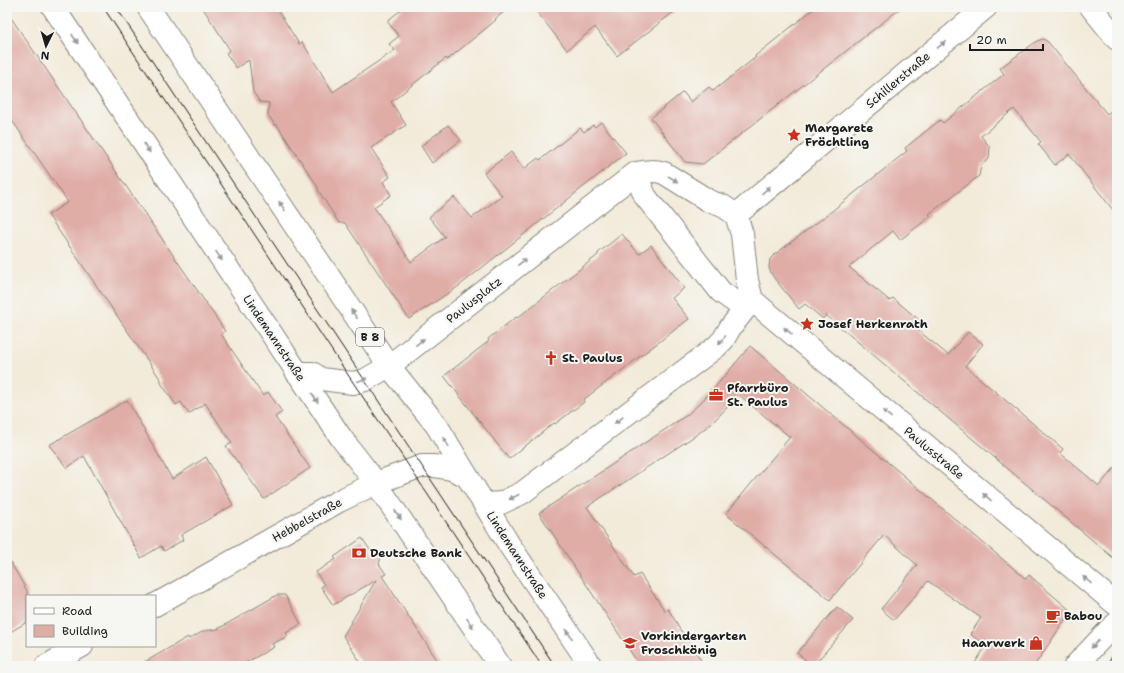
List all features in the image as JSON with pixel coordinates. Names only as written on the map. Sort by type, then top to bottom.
[{"type":"street","name":"Lindemannstraße","points":[[53,7],[297,373],[342,439],[376,483],[500,666]]},
{"type":"street","name":"Lindemannstraße","points":[[148,7],[389,366],[437,426],[510,546],[591,666]]},
{"type":"street","name":"Schillerstraße","points":[[736,215],[986,7]]},
{"type":"street","points":[[1091,7],[1117,40]]},
{"type":"street","name":"Paulusplatz","points":[[297,373],[312,373],[321,379],[353,382],[364,380],[389,366],[636,174],[652,171],[664,174],[709,201],[723,206],[736,215]]},
{"type":"street","points":[[636,174],[645,196],[721,292],[748,305]]},
{"type":"street","points":[[485,504],[501,503],[522,493],[716,347],[723,340],[730,328],[748,305],[742,234],[736,215]]},
{"type":"street","name":"Paulusstraße","points":[[748,305],[1117,606]]},
{"type":"street","name":"Hebbelstraße","points":[[156,604],[339,502],[376,483],[422,466],[434,466],[451,469],[467,476]]},
{"type":"street","points":[[1075,666],[1117,623]]},
{"type":"street","points":[[46,666],[80,647]]},
{"type":"building","points":[[202,7],[276,7],[299,44],[302,42],[333,92],[395,50],[389,44],[399,36],[387,21],[405,7],[510,7],[447,60],[446,58],[391,102],[406,125],[371,148],[390,177],[383,182],[391,195],[374,207],[411,262],[445,237],[429,217],[454,197],[472,218],[502,196],[484,173],[511,152],[524,169],[538,158],[540,160],[580,128],[584,132],[593,125],[595,127],[601,122],[626,153],[459,286],[409,319],[345,223],[339,223],[318,190],[318,187],[277,125],[275,125],[268,115],[269,103],[260,102],[253,92],[249,60],[236,68],[226,53],[230,50]]},
{"type":"building","points":[[533,7],[680,7],[617,56],[595,27],[567,50]]},
{"type":"building","points":[[816,7],[902,7],[703,164],[685,162],[651,118],[683,92],[691,102],[709,87],[713,91]]},
{"type":"building","points":[[7,12],[225,331],[221,334],[263,396],[268,392],[282,412],[275,417],[310,468],[264,499],[226,446],[232,443],[205,403],[189,414],[181,402],[176,405],[161,383],[161,380],[48,215],[68,202],[7,113]]},
{"type":"building","points":[[1043,39],[1048,42],[1107,114],[1117,106],[1117,215],[1069,154],[1055,165],[1038,144],[1041,142],[1014,109],[981,136],[990,147],[989,159],[981,165],[979,176],[929,214],[931,216],[900,240],[893,231],[849,267],[890,301],[893,298],[919,320],[914,327],[948,355],[968,332],[983,344],[965,366],[1063,449],[1060,453],[1099,486],[1117,465],[1117,561],[826,315],[823,319],[805,304],[799,309],[774,278],[769,268],[770,259],[774,255],[907,151],[905,148],[940,120],[943,123],[1004,74],[1000,68],[1037,41]]},
{"type":"building","points":[[448,125],[461,140],[432,163],[421,146]]},
{"type":"building","name":"St. Paulus","points":[[622,234],[639,254],[651,245],[684,288],[672,298],[689,319],[509,459],[444,376],[489,341],[488,339],[598,255],[598,253]]},
{"type":"building","points":[[750,346],[1026,579],[1029,575],[1071,611],[1034,666],[973,666],[986,646],[970,634],[981,618],[928,581],[894,620],[881,609],[917,565],[884,535],[830,600],[726,514],[790,437],[739,395],[714,421],[699,433],[587,507],[634,577],[640,574],[665,611],[668,609],[705,666],[640,666],[539,513],[687,415],[711,392]]},
{"type":"building","points":[[127,400],[172,479],[206,457],[233,505],[181,535],[183,540],[164,551],[161,546],[141,558],[84,456],[67,468],[49,445]]},
{"type":"building","points":[[362,538],[372,553],[382,554],[379,564],[386,574],[382,576],[441,666],[363,666],[343,636],[376,580],[333,605],[321,587],[324,585],[316,572],[336,559],[334,557]]},
{"type":"building","points":[[7,556],[27,591],[27,595],[26,623],[7,634]]},
{"type":"building","points":[[277,595],[285,595],[301,624],[286,633],[288,636],[272,644],[274,647],[240,666],[138,666],[188,637],[189,639],[204,631],[218,629]]},
{"type":"building","points":[[837,607],[853,620],[813,666],[797,653]]},
{"type":"tram line","points":[[103,7],[542,666]]},
{"type":"tram line","points":[[116,7],[555,666]]},
{"type":"tram line","points":[[1107,666],[1117,647]]},
{"type":"place","name":"Margarete Fröchtling","points":[[794,135]]},
{"type":"place","name":"Josef Herkenrath","points":[[807,324]]},
{"type":"place","name":"St. Paulus","points":[[551,358]]},
{"type":"place","name":"Pfarrbüro St. Paulus","points":[[716,395]]},
{"type":"place","name":"Deutsche Bank","points":[[359,553]]},
{"type":"place","name":"Babou","points":[[1053,616]]},
{"type":"place","name":"Vorkindergarten Froschkönig","points":[[630,643]]},
{"type":"place","name":"Haarwerk","points":[[1036,643]]}]
